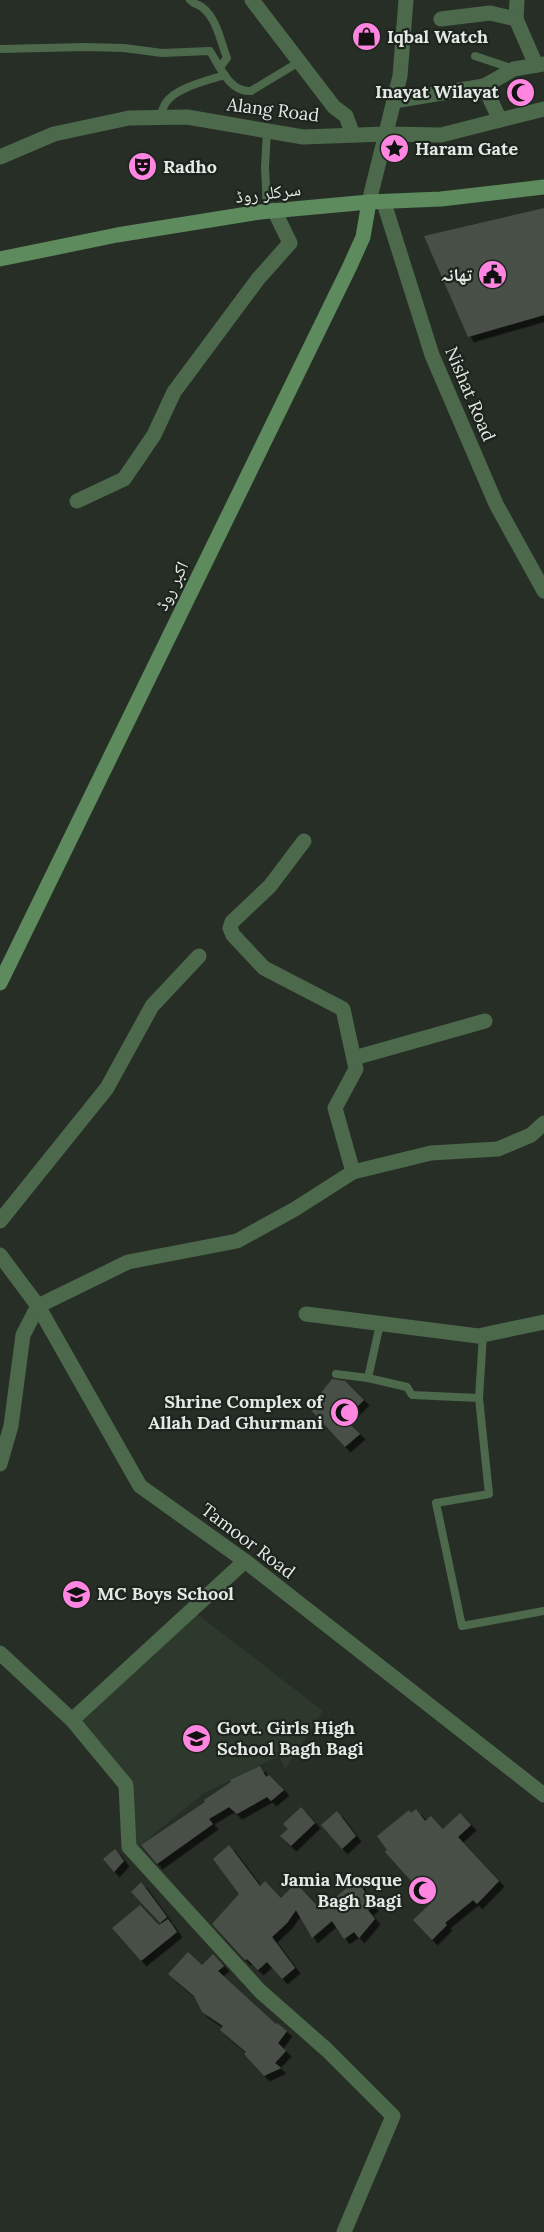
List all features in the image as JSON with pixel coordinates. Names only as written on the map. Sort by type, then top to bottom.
[{"type":"main road","name":"سرکلر روڈ","points":[[0,259],[117,235],[271,211],[369,202],[441,199],[544,187]]},
{"type":"main road","name":"اکبر روڈ","points":[[0,983],[350,266],[363,237],[369,202]]},
{"type":"street","points":[[252,0],[334,107],[346,116],[353,135]]},
{"type":"street","points":[[369,202],[400,76],[406,0]]},
{"type":"street","points":[[394,101],[484,86],[514,69],[540,65],[516,19],[517,0]]},
{"type":"street","points":[[441,19],[488,7],[516,19]]},
{"type":"street","points":[[484,86],[500,120]]},
{"type":"street","name":"Alang Road","points":[[0,156],[54,134],[129,118],[187,117],[303,137],[441,135],[544,109]]},
{"type":"street","name":"Nishat Road","points":[[384,202],[432,355],[496,504],[544,591]]},
{"type":"street","points":[[77,501],[124,479],[154,435],[174,392],[258,279],[290,243],[271,211]]},
{"type":"street","points":[[304,841],[270,886],[232,922],[230,928],[233,935],[264,968],[343,1009],[357,1070],[335,1108],[353,1172]]},
{"type":"street","points":[[0,1221],[107,1088],[152,1006],[199,956]]},
{"type":"street","points":[[354,1058],[485,1021]]},
{"type":"street","points":[[0,1464],[23,1335],[38,1306],[128,1262],[237,1241],[295,1209],[353,1172],[431,1153],[498,1149],[531,1135],[544,1124]]},
{"type":"street","name":"Tamoor Road","points":[[0,1255],[38,1306],[140,1486],[245,1561],[544,1795]]},
{"type":"street","points":[[306,1314],[478,1336],[544,1322]]},
{"type":"street","points":[[72,1720],[245,1561]]},
{"type":"street","points":[[0,1653],[72,1720],[126,1785],[129,1847],[260,1990],[327,2050],[393,2116],[344,2232]]},
{"type":"lane","points":[[190,0],[203,7],[213,21],[227,58],[220,67]]},
{"type":"lane","points":[[0,49],[86,47],[162,52],[210,51],[235,88],[242,92],[251,91],[300,61]]},
{"type":"lane","points":[[475,56],[514,69]]},
{"type":"lane","points":[[160,118],[165,102],[175,94],[225,75]]},
{"type":"lane","points":[[267,132],[265,166],[271,211]]},
{"type":"lane","points":[[368,1378],[380,1324]]},
{"type":"lane","points":[[483,1335],[479,1398],[489,1494],[436,1503],[462,1626],[544,1611]]},
{"type":"lane","points":[[336,1374],[368,1378],[407,1387],[412,1395],[479,1398]]},
{"type":"shaded area","name":"Govt. Girls High School Bagh Bagi","points":[[192,1610],[323,1711],[285,1770],[279,1756],[204,1793],[133,1851],[126,1785],[72,1720]]},
{"type":"building","name":"تھانہ","points":[[544,208],[544,315],[468,337],[424,236]]},
{"type":"building","name":"Shrine Complex of Allah Dad Ghurmani","points":[[332,1379],[345,1381],[364,1400],[345,1419],[360,1434],[345,1447],[309,1408]]},
{"type":"building","points":[[260,1766],[266,1777],[269,1775],[284,1790],[271,1801],[267,1797],[237,1814],[229,1807],[209,1819],[213,1824],[157,1864],[141,1845],[205,1802],[204,1800],[231,1782],[230,1780]]},
{"type":"building","points":[[301,1807],[315,1823],[291,1846],[280,1836],[288,1829],[283,1824]]},
{"type":"building","points":[[416,1809],[425,1821],[431,1816],[443,1829],[460,1813],[471,1825],[458,1837],[499,1881],[477,1904],[473,1900],[445,1923],[447,1925],[432,1940],[413,1920],[431,1903],[385,1852],[387,1850],[377,1836],[409,1810],[411,1813]]},
{"type":"building","points":[[337,1811],[356,1836],[342,1849],[321,1825]]},
{"type":"building","points":[[229,1845],[260,1886],[265,1881],[281,1898],[296,1883],[321,1910],[357,1879],[373,1906],[368,1910],[375,1919],[359,1938],[354,1932],[344,1939],[332,1921],[312,1938],[296,1910],[287,1923],[272,1937],[295,1968],[282,1979],[267,1962],[258,1970],[247,1959],[245,1960],[212,1924],[239,1894],[213,1859]]},
{"type":"building","points":[[115,1849],[124,1861],[114,1872],[103,1859]]},
{"type":"building","points":[[141,1882],[167,1917],[160,1923],[131,1892]]},
{"type":"building","points":[[140,1905],[159,1925],[168,1919],[177,1932],[141,1961],[112,1928]]},
{"type":"building","points":[[188,1952],[202,1965],[213,1954],[224,1966],[218,1971],[276,2024],[287,2031],[278,2043],[286,2051],[275,2063],[281,2068],[264,2076],[244,2054],[246,2052],[220,2030],[223,2026],[202,2012],[194,1996],[168,1974]]},
{"type":"place","name":"Iqbal Watch","points":[[366,37]]},
{"type":"place","name":"Inayat Wilayat","points":[[520,92]]},
{"type":"place","name":"Haram Gate","points":[[394,149]]},
{"type":"place","name":"Radho","points":[[142,167]]},
{"type":"place","name":"تھانہ","points":[[493,275]]},
{"type":"place","name":"Shrine Complex of Allah Dad Ghurmani","points":[[344,1412]]},
{"type":"place","name":"MC Boys School","points":[[76,1594]]},
{"type":"place","name":"Govt. Girls High School Bagh Bagi","points":[[196,1738]]},
{"type":"place","name":"Jamia Mosque Bagh Bagi","points":[[423,1890]]}]
